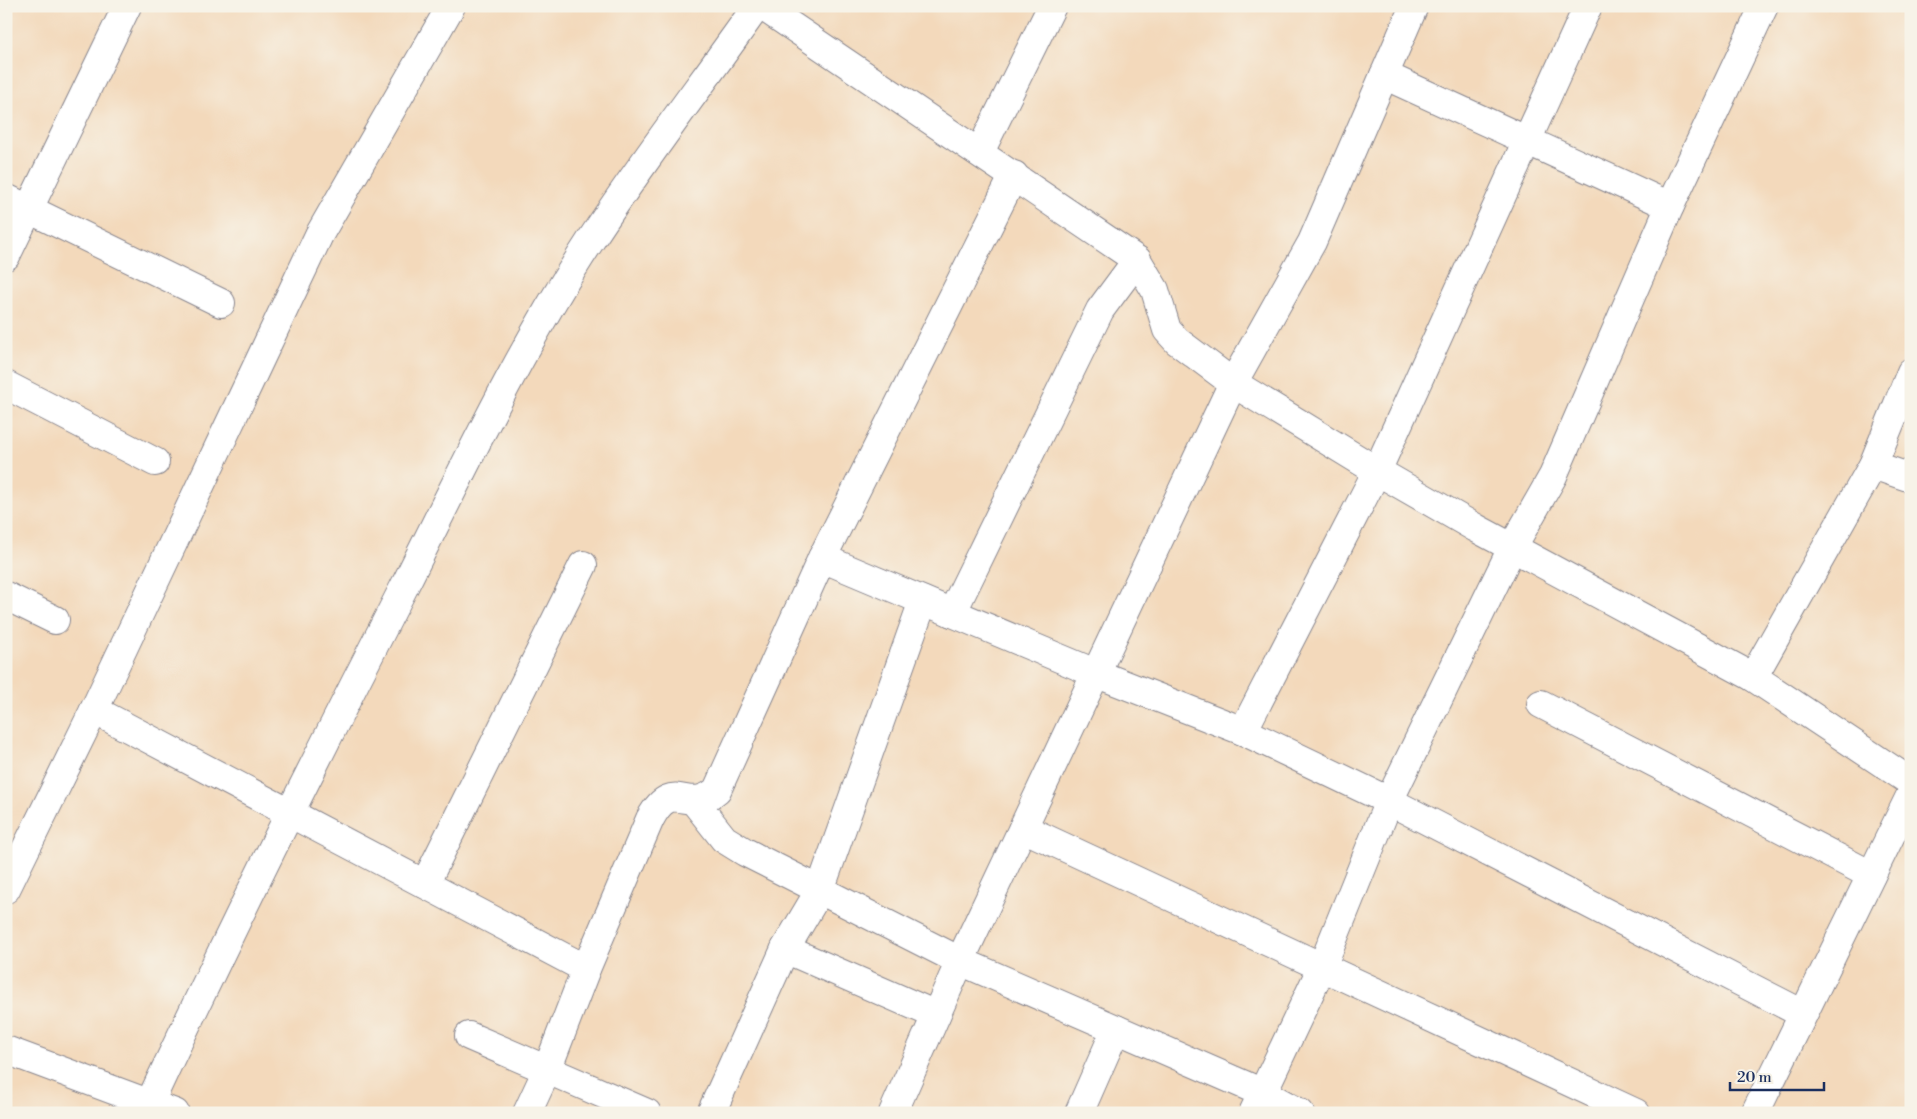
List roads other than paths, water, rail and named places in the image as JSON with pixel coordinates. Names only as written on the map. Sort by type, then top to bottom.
[{"type":"street","points":[[6,256],[18,203],[127,6]]},
{"type":"street","points":[[6,889],[17,842],[94,710],[319,235],[451,6]]},
{"type":"street","points":[[147,1108],[193,1006],[288,814],[492,413],[541,324],[590,240],[757,6]]},
{"type":"street","points":[[762,6],[1137,260],[1155,290],[1167,330],[1177,341],[1233,383],[1377,471],[1512,548],[1752,677],[1911,782]]},
{"type":"street","points":[[980,152],[1052,6]]},
{"type":"street","points":[[893,1113],[960,961],[1233,383],[1312,242],[1414,6]]},
{"type":"street","points":[[1243,731],[1377,471],[1588,6]]},
{"type":"street","points":[[1258,1103],[1322,967],[1389,801],[1512,548],[1553,476],[1670,206],[1764,6]]},
{"type":"street","points":[[1384,75],[1670,206]]},
{"type":"street","points":[[527,1113],[547,1070],[586,969],[659,803],[674,796],[694,801],[707,798],[717,790],[822,558],[1014,175]]},
{"type":"street","points":[[18,203],[220,303]]},
{"type":"street","points":[[952,613],[1100,310],[1137,260]]},
{"type":"street","points":[[1752,677],[1873,464],[1911,372]]},
{"type":"street","points":[[6,385],[155,462]]},
{"type":"street","points":[[1873,464],[1911,478]]},
{"type":"street","points":[[822,558],[1095,673],[1243,731],[1389,801],[1803,1014]]},
{"type":"street","points":[[425,884],[582,565]]},
{"type":"street","points":[[6,596],[55,620]]},
{"type":"street","points":[[711,1113],[786,949],[820,890],[923,601]]},
{"type":"street","points":[[1541,704],[1871,875]]},
{"type":"street","points":[[94,710],[288,814],[586,969]]},
{"type":"street","points":[[1760,1111],[1803,1014],[1911,794]]},
{"type":"street","points":[[694,801],[724,839],[820,890],[960,961],[1116,1029],[1258,1103],[1300,1113]]},
{"type":"street","points":[[1022,828],[1636,1113]]},
{"type":"street","points":[[786,949],[936,1015]]},
{"type":"street","points":[[1079,1113],[1116,1029]]},
{"type":"street","points":[[469,1036],[648,1113]]},
{"type":"street","points":[[6,1050],[147,1108],[175,1113]]}]
